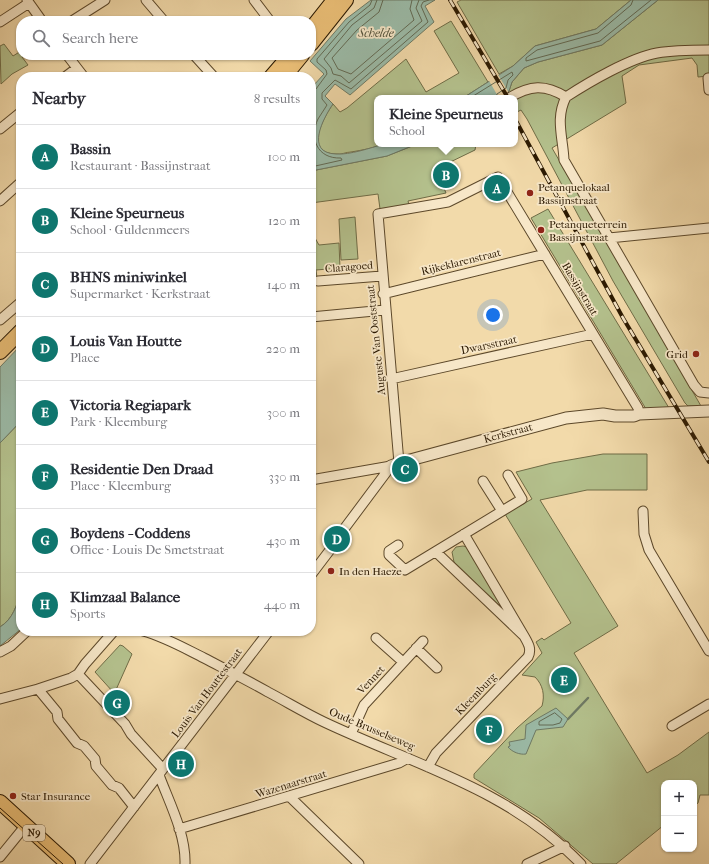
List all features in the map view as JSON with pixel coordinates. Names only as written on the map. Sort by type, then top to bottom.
[{"type":"main road","points":[[316,23],[334,0]]},
{"type":"main road","points":[[316,38],[346,0]]},
{"type":"main road","points":[[275,72],[286,60]]},
{"type":"main road","points":[[288,72],[298,60]]},
{"type":"main road","points":[[0,340],[16,324]]},
{"type":"main road","points":[[0,352],[16,336]]},
{"type":"main road","name":"N9","points":[[0,802],[56,864]]},
{"type":"main road","name":"N9","points":[[0,813],[23,828],[68,864]]},
{"type":"street","points":[[80,16],[105,0]]},
{"type":"street","points":[[146,0],[160,16]]},
{"type":"street","points":[[254,0],[266,16]]},
{"type":"street","points":[[0,22],[28,2],[38,16]]},
{"type":"street","points":[[709,50],[666,51],[648,55],[622,66],[566,97],[560,114],[559,126],[564,160],[697,389],[700,392],[709,393]]},
{"type":"street","points":[[71,60],[80,72]]},
{"type":"street","points":[[199,60],[209,72]]},
{"type":"street","points":[[72,72],[77,68]]},
{"type":"street","points":[[708,78],[709,90]]},
{"type":"street","points":[[517,95],[538,87],[550,89],[566,97]]},
{"type":"street","points":[[0,129],[16,116]]},
{"type":"street","name":"Bassijnstraat","points":[[378,214],[448,202],[498,177],[638,408],[639,414]]},
{"type":"street","points":[[2,197],[16,186]]},
{"type":"street","name":"Auguste Van Ooststraat","points":[[378,214],[383,294],[391,379],[395,464]]},
{"type":"street","points":[[608,238],[709,228]]},
{"type":"street","name":"Rijkeklarenstraat","points":[[383,294],[544,254]]},
{"type":"street","name":"Claragoed","points":[[318,281],[382,276]]},
{"type":"street","points":[[0,320],[16,306]]},
{"type":"street","points":[[316,317],[385,310]]},
{"type":"street","name":"Dwarsstraat","points":[[391,379],[593,334]]},
{"type":"street","name":"Kerkstraat","points":[[316,477],[395,464],[566,418],[596,415],[615,416],[709,411]]},
{"type":"street","points":[[316,568],[333,546],[340,547],[342,545],[344,539],[341,533],[395,464]]},
{"type":"street","points":[[398,545],[389,551],[389,555],[405,570],[522,499],[508,475]]},
{"type":"street","points":[[483,481],[502,511]]},
{"type":"street","points":[[643,511],[644,534],[649,550],[709,652]]},
{"type":"street","name":"Kleemburg","points":[[428,767],[436,753],[528,657],[530,652],[530,647],[524,636],[464,534]]},
{"type":"street","points":[[436,552],[524,636]]},
{"type":"street","points":[[0,652],[11,646],[22,636]]},
{"type":"street","points":[[0,699],[38,689],[71,678],[78,674],[110,636]]},
{"type":"street","name":"Oude Brusselseweg","points":[[158,636],[236,674],[323,722],[468,783],[503,802],[565,846],[581,864]]},
{"type":"street","name":"Louis Van Houttestraat","points":[[90,864],[265,636]]},
{"type":"street","points":[[376,638],[403,662]]},
{"type":"street","name":"Vennet","points":[[351,734],[364,705],[423,641]]},
{"type":"street","points":[[416,648],[437,668]]},
{"type":"street","points":[[78,674],[125,724],[161,772],[179,829],[184,850],[185,864]]},
{"type":"street","points":[[38,689],[57,712],[58,720],[77,743],[84,746],[95,759],[96,766],[112,785],[119,788],[134,807]]},
{"type":"street","points":[[672,726],[709,704]]},
{"type":"street","name":"Wazenaarstraat","points":[[179,829],[400,763],[408,758]]},
{"type":"street","points":[[290,797],[359,864]]},
{"type":"street","points":[[0,857],[23,828]]},
{"type":"street","points":[[527,864],[565,846]]},
{"type":"green space","points":[[461,0],[631,0],[596,29],[535,46],[513,66],[499,74],[457,2]]},
{"type":"green space","points":[[658,0],[709,0],[709,76],[698,77],[697,65],[692,58],[639,65],[622,76],[626,103],[552,148],[701,406],[688,406],[685,403],[613,281],[527,119],[521,110],[518,112],[518,95],[502,95],[509,91],[512,82],[524,68],[538,62],[602,45]]},
{"type":"green space","points":[[451,21],[488,82],[468,95],[374,95],[374,147],[376,147],[340,154],[326,152],[320,148],[318,141],[321,125],[333,104],[340,112],[347,108],[406,59],[426,92],[459,73],[434,31]]},
{"type":"green space","points":[[4,44],[13,56],[16,54],[16,60],[24,60],[28,65],[12,74],[1,84],[0,46]]},
{"type":"green space","points":[[410,147],[476,147],[475,150],[440,167],[435,167],[446,193],[408,201],[409,205],[380,209],[378,194],[316,202],[316,170],[387,156]]},
{"type":"green space","points":[[548,209],[669,408],[646,409],[531,218]]},
{"type":"green space","points":[[355,217],[358,259],[341,260],[339,219]]},
{"type":"green space","points":[[316,240],[319,245],[339,243],[340,268],[316,270]]},
{"type":"green space","points":[[16,426],[16,606],[8,620],[0,627],[0,443]]},
{"type":"green space","points":[[603,454],[647,454],[647,490],[587,490],[540,500],[618,626],[574,653],[647,773],[678,755],[709,732],[709,795],[700,795],[697,804],[697,780],[661,780],[661,827],[616,864],[593,864],[539,818],[474,778],[474,774],[517,728],[542,706],[543,694],[540,683],[535,677],[522,675],[542,653],[536,642],[542,638],[544,640],[571,623],[505,514],[532,499],[516,472],[552,463]]},
{"type":"green space","points":[[456,547],[467,547],[509,615],[454,562],[452,552]]},
{"type":"green space","points":[[120,645],[132,654],[115,692],[113,692],[95,672]]},
{"type":"water","name":"Schelde","points":[[371,0],[435,0],[425,6],[434,22],[350,95],[335,84],[325,96],[333,104],[325,117],[319,134],[321,148],[326,152],[342,154],[374,147],[410,147],[387,156],[316,170],[316,83],[324,74],[310,61],[316,60],[316,54],[346,19]]},
{"type":"water","points":[[631,0],[658,0],[602,45],[538,62],[524,68],[512,82],[509,91],[502,95],[468,95],[513,66],[535,46],[596,29]]},
{"type":"water","points":[[16,350],[16,426],[0,443],[0,367]]},
{"type":"water","points":[[16,606],[16,633],[0,646],[0,627],[11,616]]},
{"type":"water","points":[[556,708],[568,719],[563,727],[536,730],[526,754],[516,753],[508,747],[510,746],[509,742],[525,739],[526,725]]},
{"type":"pier","points":[[497,73],[509,93],[506,95],[497,95],[488,79]]},
{"type":"waterway","points":[[568,719],[588,698]]},
{"type":"tram line","points":[[0,808],[63,864]]},
{"type":"railway","points":[[450,0],[506,95]]},
{"type":"railway","points":[[518,125],[623,318],[709,462]]},
{"type":"place","name":"Kleine Speurneus","points":[[446,175]]},
{"type":"place","name":"Bassin","points":[[497,188]]},
{"type":"place","name":"Petanquelokaal Bassijnstraat","points":[[530,193]]},
{"type":"place","name":"Petanqueterrein Bassijnstraat","points":[[541,230]]},
{"type":"place","name":"Grid","points":[[696,354]]},
{"type":"place","name":"BHNS miniwinkel","points":[[405,469]]},
{"type":"place","name":"Louis Van Houtte","points":[[337,539]]},
{"type":"place","name":"In den Haeze","points":[[331,571]]},
{"type":"place","name":"Victoria Regiapark","points":[[564,680]]},
{"type":"place","name":"Boydens - Coddens","points":[[117,703]]},
{"type":"place","name":"Residentie Den Draad","points":[[489,730]]},
{"type":"place","name":"Klimzaal Balance","points":[[181,764]]},
{"type":"place","name":"Star Insurance","points":[[13,796]]}]
